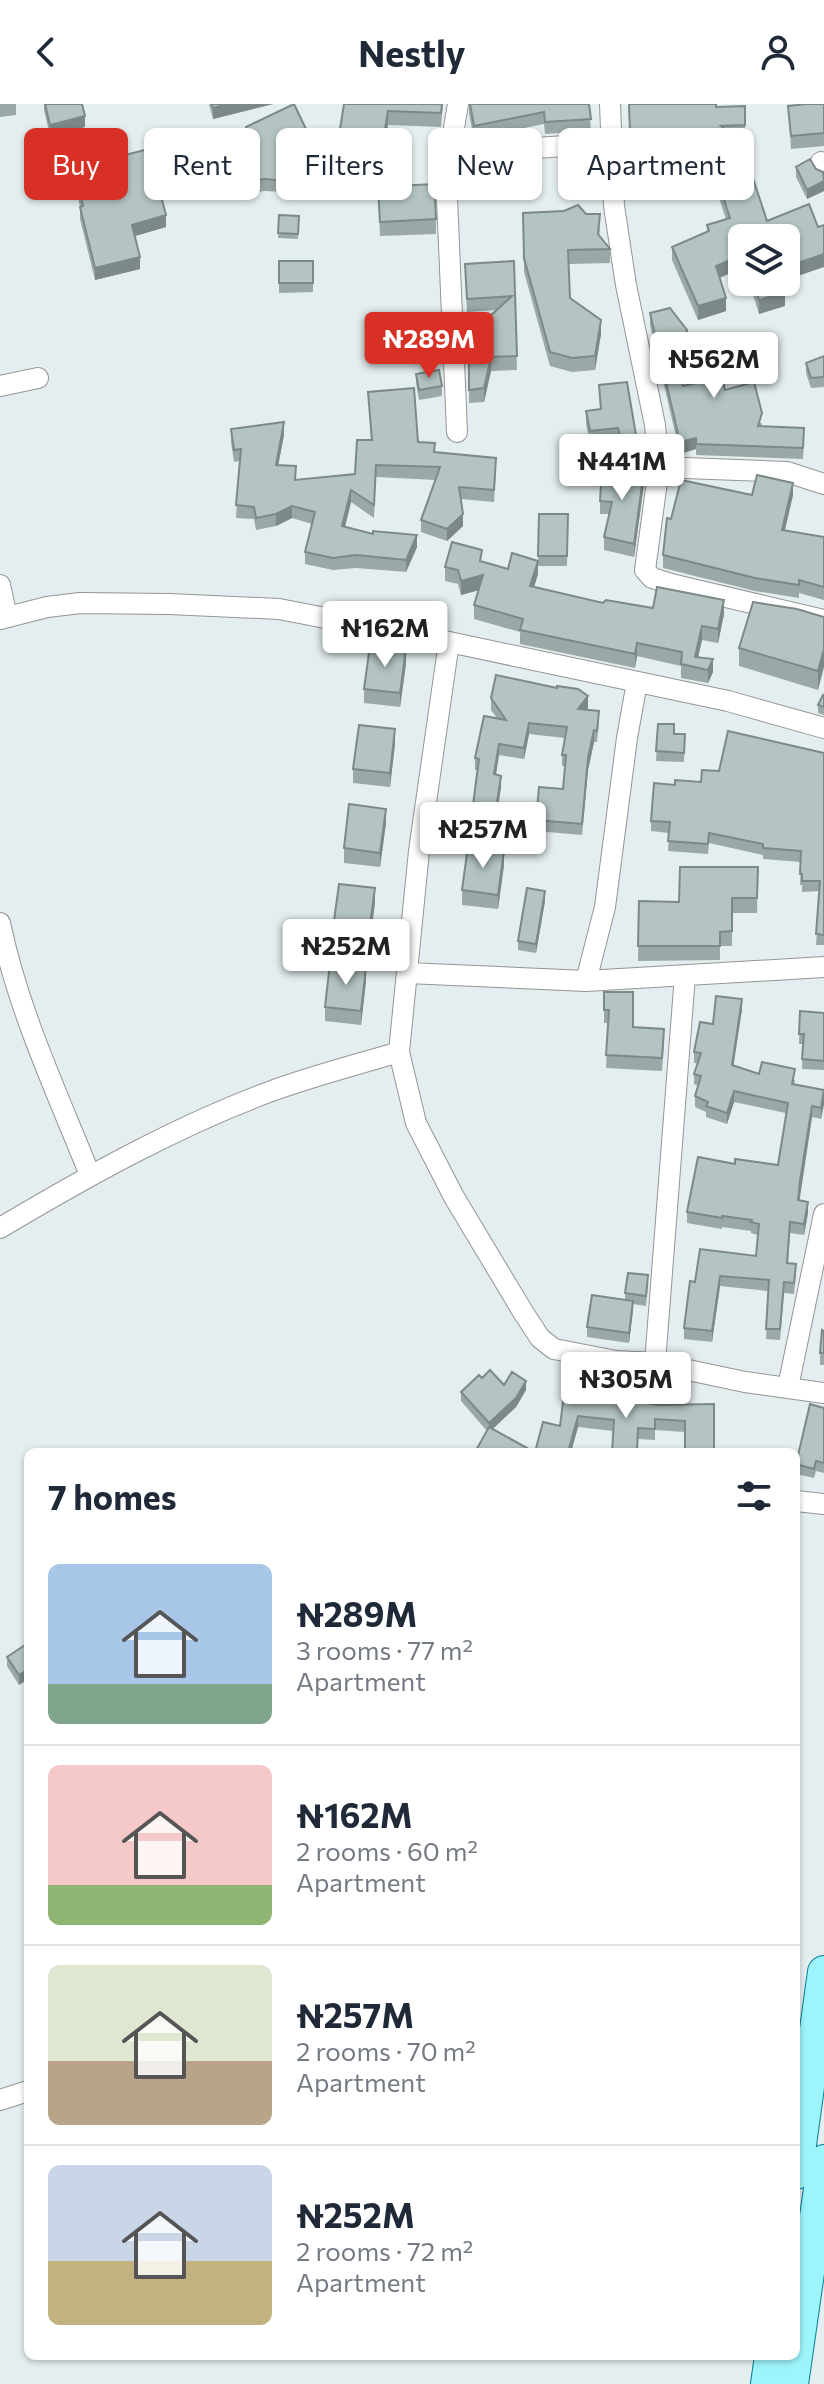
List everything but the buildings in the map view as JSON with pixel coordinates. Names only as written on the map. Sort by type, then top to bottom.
[{"type":"main road","points":[[800,2144],[824,1972]]},
{"type":"main road","points":[[800,2328],[824,2161]]},
{"type":"main road","points":[[767,2384],[770,2360]]},
{"type":"main road","points":[[792,2384],[795,2360]]},
{"type":"street","points":[[453,128],[458,104]]},
{"type":"street","points":[[610,104],[611,128]]},
{"type":"street","points":[[447,200],[457,432]]},
{"type":"street","points":[[614,200],[626,285],[655,425],[659,467],[645,570],[652,578],[824,620]]},
{"type":"street","points":[[0,386],[38,378]]},
{"type":"street","points":[[659,467],[787,472],[824,484]]},
{"type":"street","points":[[0,585],[3,618],[80,603],[279,609],[728,701],[824,728]]},
{"type":"street","points":[[449,642],[419,851],[399,1052],[416,1123],[454,1197],[540,1338],[554,1349],[616,1361],[655,1363],[745,1382],[824,1393]]},
{"type":"street","points":[[586,981],[605,907],[637,682]]},
{"type":"street","points":[[0,923],[8,959],[33,1033],[90,1175]]},
{"type":"street","points":[[407,973],[586,981],[824,967]]},
{"type":"street","points":[[655,1363],[685,975]]},
{"type":"street","points":[[0,1228],[90,1175],[266,1093],[399,1052]]},
{"type":"street","points":[[788,1387],[824,1214]]},
{"type":"street","points":[[800,1501],[824,1504]]},
{"type":"street","points":[[0,2100],[24,2092]]}]
